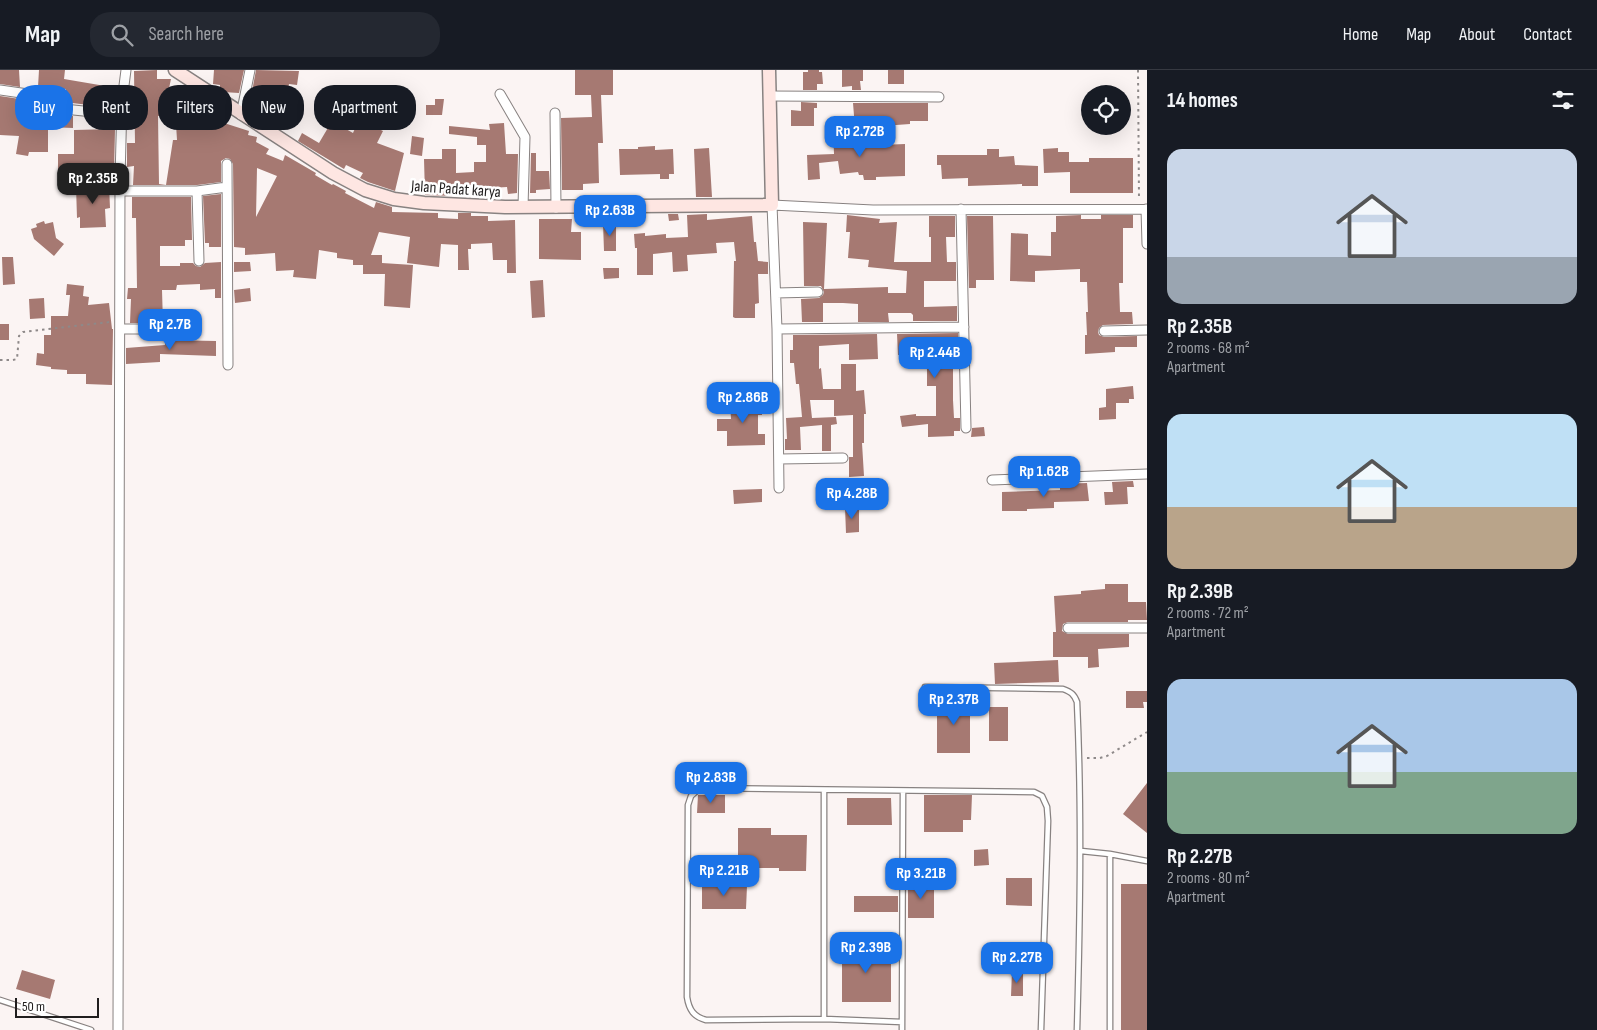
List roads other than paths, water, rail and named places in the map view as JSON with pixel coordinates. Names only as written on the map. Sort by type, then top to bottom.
[{"type":"main road","name":"Jalan Padat karya","points":[[175,70],[333,173],[365,190],[380,195],[416,203],[556,208],[772,206]]},
{"type":"main road","points":[[769,70],[772,206]]},
{"type":"street","points":[[125,85],[126,70]]},
{"type":"street","points":[[241,114],[250,70]]},
{"type":"street","points":[[0,90],[28,94],[64,109],[83,111]]},
{"type":"street","points":[[500,94],[525,137],[523,207]]},
{"type":"street","points":[[770,96],[939,98]]},
{"type":"street","points":[[555,113],[556,208]]},
{"type":"street","points":[[118,1030],[122,130]]},
{"type":"street","points":[[227,164],[228,365]]},
{"type":"street","points":[[63,180],[120,179]]},
{"type":"street","points":[[120,191],[197,192],[227,187]]},
{"type":"street","points":[[197,192],[199,261]]},
{"type":"street","points":[[779,488],[778,329],[772,206],[873,210],[1144,209],[1147,244]]},
{"type":"street","points":[[961,209],[966,428]]},
{"type":"street","points":[[776,293],[818,292]]},
{"type":"street","points":[[120,325],[174,330]]},
{"type":"street","points":[[778,329],[964,327]]},
{"type":"street","points":[[1104,331],[1147,330]]},
{"type":"street","points":[[780,459],[844,458]]},
{"type":"street","points":[[992,480],[1147,474]]},
{"type":"street","points":[[1068,628],[1147,628]]},
{"type":"lane","points":[[925,687],[1063,689],[1073,694],[1077,702],[1081,851],[1077,1030]]},
{"type":"lane","points":[[902,1022],[824,1019],[706,1020],[698,1018],[693,1014],[686,998],[688,805],[691,796],[700,788],[1039,793],[1046,800],[1048,821],[1042,1030]]},
{"type":"lane","points":[[824,790],[824,1019]]},
{"type":"lane","points":[[902,1030],[903,791]]},
{"type":"lane","points":[[1081,851],[1147,861]]},
{"type":"lane","points":[[1110,854],[1110,1030]]},
{"type":"lane","points":[[0,1000],[92,1030]]}]
